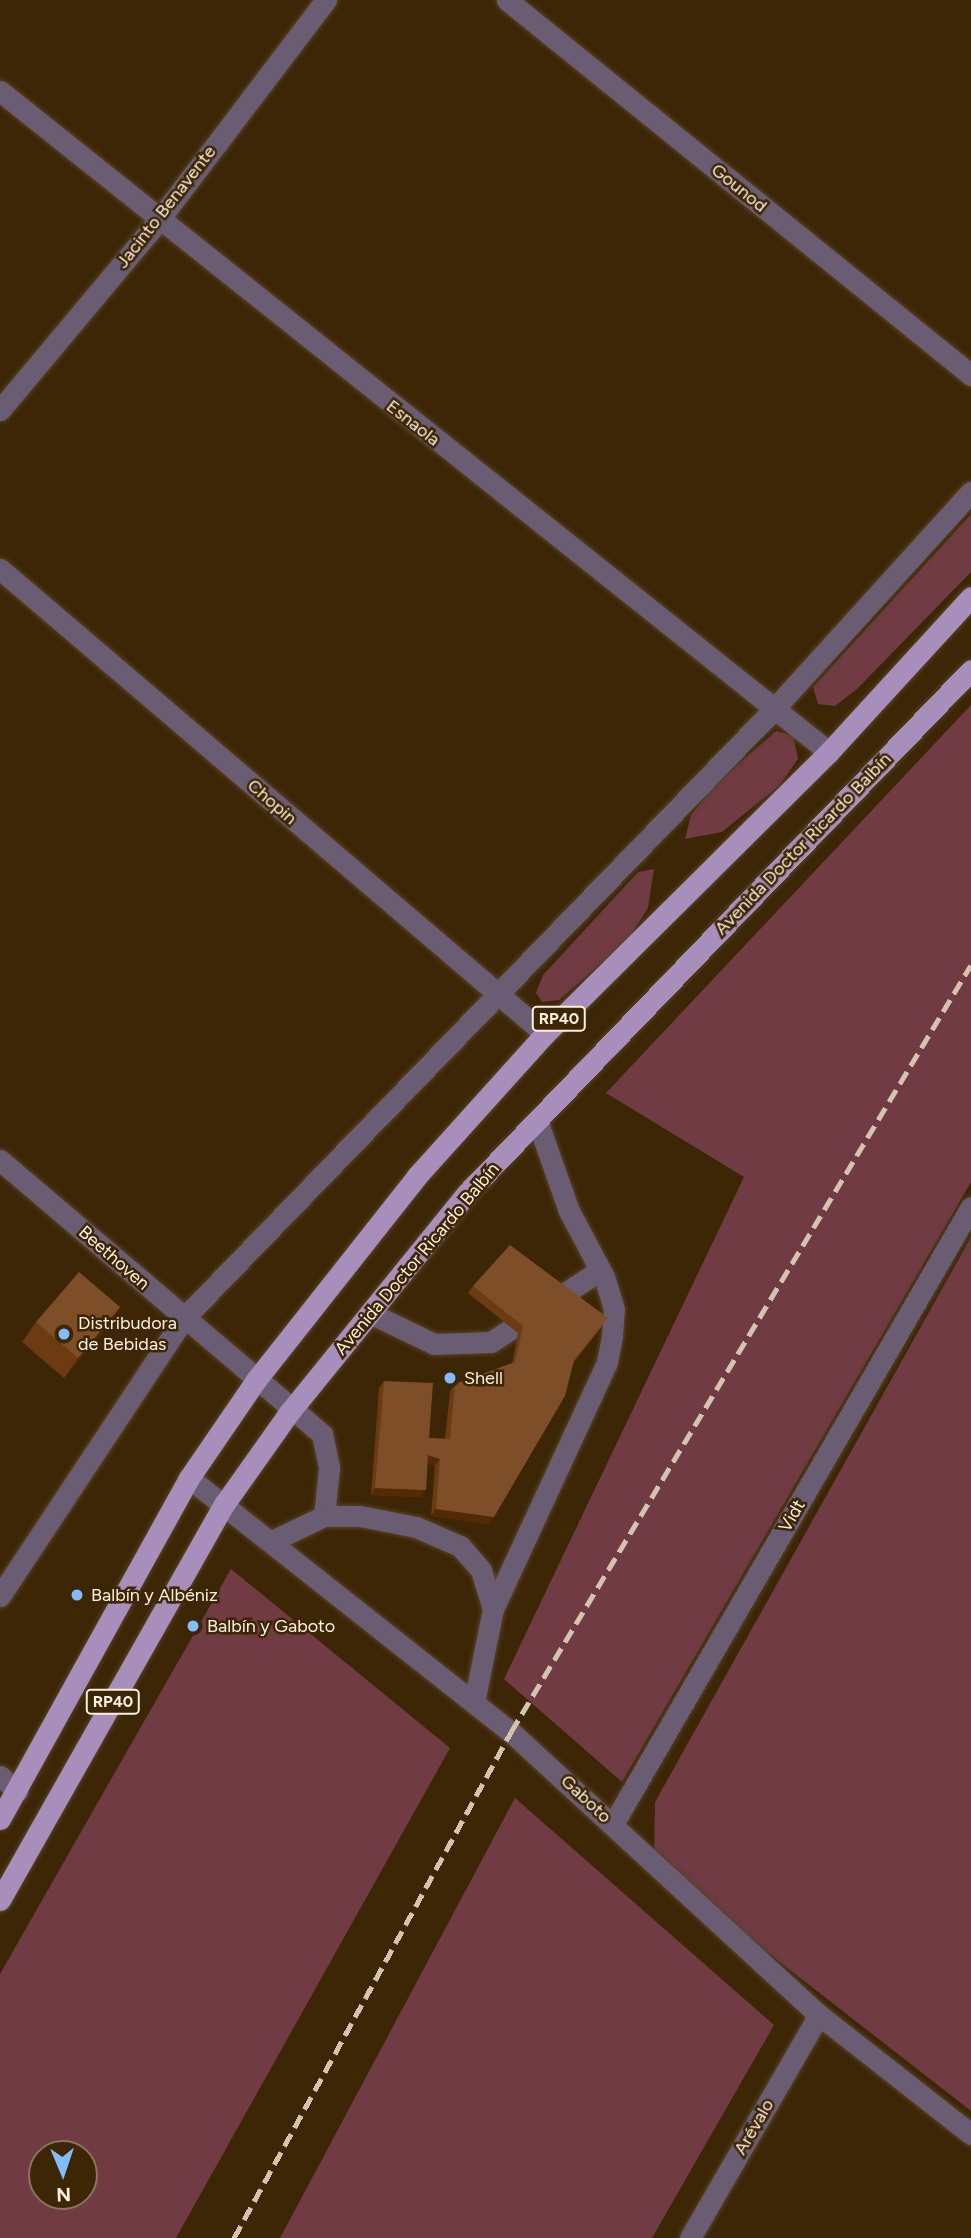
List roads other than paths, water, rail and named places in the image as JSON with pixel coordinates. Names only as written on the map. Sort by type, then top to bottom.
[{"type":"main road","name":"RP40","points":[[0,1819],[189,1478],[256,1380],[417,1176],[545,1034],[829,752],[971,597]]},
{"type":"main road","name":"Avenida Doctor Ricardo Balbín","points":[[0,1900],[225,1503],[294,1406],[467,1193],[971,670]]},
{"type":"street","name":"Jacinto Benavente","points":[[0,410],[158,221],[326,0]]},
{"type":"street","name":"Gounod","points":[[507,0],[971,375]]},
{"type":"street","name":"Esnaola","points":[[0,92],[158,221],[829,752]]},
{"type":"street","points":[[0,1596],[184,1318],[494,993],[775,709],[971,492]]},
{"type":"street","name":"Chopin","points":[[0,569],[545,1034]]},
{"type":"street","points":[[474,1702],[493,1609],[607,1363],[614,1309],[600,1270],[569,1211],[537,1120]]},
{"type":"street","name":"Beethoven","points":[[0,1160],[256,1380],[294,1406],[322,1434],[328,1468],[324,1516]]},
{"type":"street","name":"Vidt","points":[[613,1824],[971,1207]]},
{"type":"street","points":[[370,1313],[434,1344],[491,1342],[600,1270]]},
{"type":"street","name":"Gaboto","points":[[189,1478],[225,1503],[474,1702],[613,1824],[819,2015],[971,2134]]},
{"type":"street","points":[[272,1541],[324,1516],[416,1527],[460,1546],[481,1570],[493,1609]]},
{"type":"street","points":[[0,1776],[17,1791]]},
{"type":"street","name":"Arévalo","points":[[690,2238],[819,2015]]},
{"type":"railway","points":[[234,2238],[511,1732],[971,965]]},
{"type":"place","name":"Distribudora de Bebidas","points":[[64,1334]]},
{"type":"place","name":"Shell","points":[[450,1378]]},
{"type":"place","name":"Balbín y Albéniz","points":[[77,1595]]},
{"type":"place","name":"Balbín y Gaboto","points":[[193,1626]]}]
